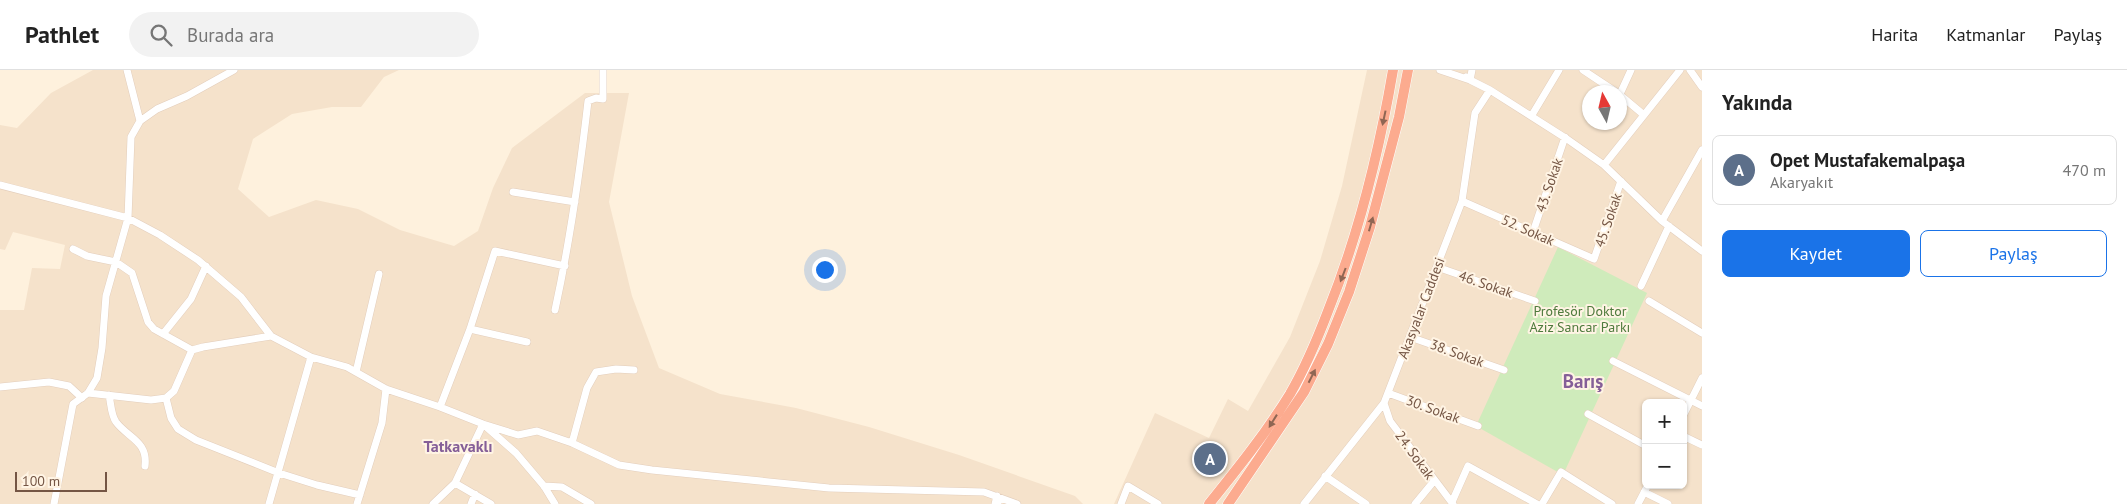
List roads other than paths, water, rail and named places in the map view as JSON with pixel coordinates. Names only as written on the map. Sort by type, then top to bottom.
[{"type":"highway","points":[[1209,504],[1264,435],[1291,392],[1314,348],[1345,269],[1368,192],[1394,70]]},
{"type":"highway","points":[[1229,504],[1304,392],[1339,318],[1370,227],[1388,165],[1408,70]]},
{"type":"street","points":[[127,70],[140,121]]},
{"type":"street","points":[[54,504],[73,404],[85,395],[97,378],[102,348],[106,296],[128,218],[131,137],[140,121],[157,109],[195,92],[234,70]]},
{"type":"street","points":[[555,310],[565,266],[588,101],[596,98],[603,99],[603,70]]},
{"type":"street","points":[[1440,70],[1470,80]]},
{"type":"street","points":[[1455,70],[1532,115],[1604,165],[1662,221],[1702,251]]},
{"type":"street","points":[[1470,80],[1472,70]]},
{"type":"street","points":[[1532,115],[1559,70]]},
{"type":"street","points":[[1583,70],[1605,85]]},
{"type":"street","points":[[1623,85],[1631,70]]},
{"type":"street","points":[[1604,165],[1680,70]]},
{"type":"street","points":[[1690,70],[1702,86]]},
{"type":"street","name":"Akasyalar Caddesi","points":[[1304,504],[1384,403],[1462,201],[1474,113],[1490,90]]},
{"type":"street","points":[[1627,101],[1644,114]]},
{"type":"street","name":"43. Sokak","points":[[1533,232],[1565,137]]},
{"type":"street","points":[[1662,221],[1702,150]]},
{"type":"street","name":"45. Sokak","points":[[1594,259],[1621,181]]},
{"type":"street","points":[[0,185],[128,218],[160,235],[206,266],[241,297],[271,336],[311,357],[347,367],[386,389],[440,407],[482,424],[518,435],[537,431],[572,443],[619,465],[652,470],[829,488],[984,492],[997,501],[1017,504]]},
{"type":"street","points":[[513,192],[575,202]]},
{"type":"street","name":"52. Sokak","points":[[1462,201],[1594,259]]},
{"type":"street","points":[[1642,286],[1669,226]]},
{"type":"street","points":[[73,249],[87,256],[116,262],[132,273],[148,322],[154,329],[192,350],[271,336]]},
{"type":"street","points":[[440,407],[470,328],[495,251],[565,266]]},
{"type":"street","points":[[163,334],[191,299],[206,266]]},
{"type":"street","name":"46. Sokak","points":[[1437,267],[1535,301]]},
{"type":"street","points":[[356,372],[379,274]]},
{"type":"street","points":[[1649,301],[1702,333]]},
{"type":"street","points":[[470,328],[527,342]]},
{"type":"street","name":"38. Sokak","points":[[1410,337],[1504,370]]},
{"type":"street","points":[[0,387],[49,382],[69,386],[85,395],[109,395],[151,400],[166,398],[174,391],[192,350]]},
{"type":"street","points":[[269,504],[311,357]]},
{"type":"street","points":[[1613,361],[1702,406]]},
{"type":"street","points":[[572,443],[587,388],[596,372],[616,369],[634,370]]},
{"type":"street","points":[[1687,408],[1702,378]]},
{"type":"street","points":[[357,504],[382,423],[386,389]]},
{"type":"street","name":"30. Sokak","points":[[1388,393],[1478,426]]},
{"type":"street","points":[[109,395],[112,414],[116,422],[130,434],[144,451],[145,466]]},
{"type":"street","points":[[166,398],[171,418],[178,429],[196,440],[278,474],[360,494]]},
{"type":"street","name":"24. Sokak","points":[[1384,403],[1390,421],[1434,481],[1453,503]]},
{"type":"street","points":[[1588,414],[1642,444]]},
{"type":"street","points":[[434,504],[455,483],[482,424]]},
{"type":"street","points":[[482,424],[516,453],[544,486],[555,504]]},
{"type":"street","points":[[1687,438],[1702,445]]},
{"type":"street","points":[[1453,503],[1468,466],[1537,504]]},
{"type":"street","points":[[1542,504],[1561,472],[1612,504]]},
{"type":"street","points":[[1325,476],[1366,504]]},
{"type":"street","points":[[1415,504],[1434,481]]},
{"type":"street","points":[[455,483],[491,504]]},
{"type":"street","points":[[544,486],[562,487],[591,504]]},
{"type":"street","points":[[1121,504],[1128,486],[1158,504]]},
{"type":"street","points":[[1638,504],[1646,489],[1668,504]]},
{"type":"street","points":[[471,504],[475,494]]},
{"type":"place","name":"Opet Mustafakemalpaşa","points":[[1210,459]]},
{"type":"district","name":"Barış","points":[[1583,381]]},
{"type":"district","name":"Tatkavaklı","points":[[458,446]]},
{"type":"park label","name":"Profesör Doktor Aziz Sancar Parkı","points":[[1580,320]]}]
